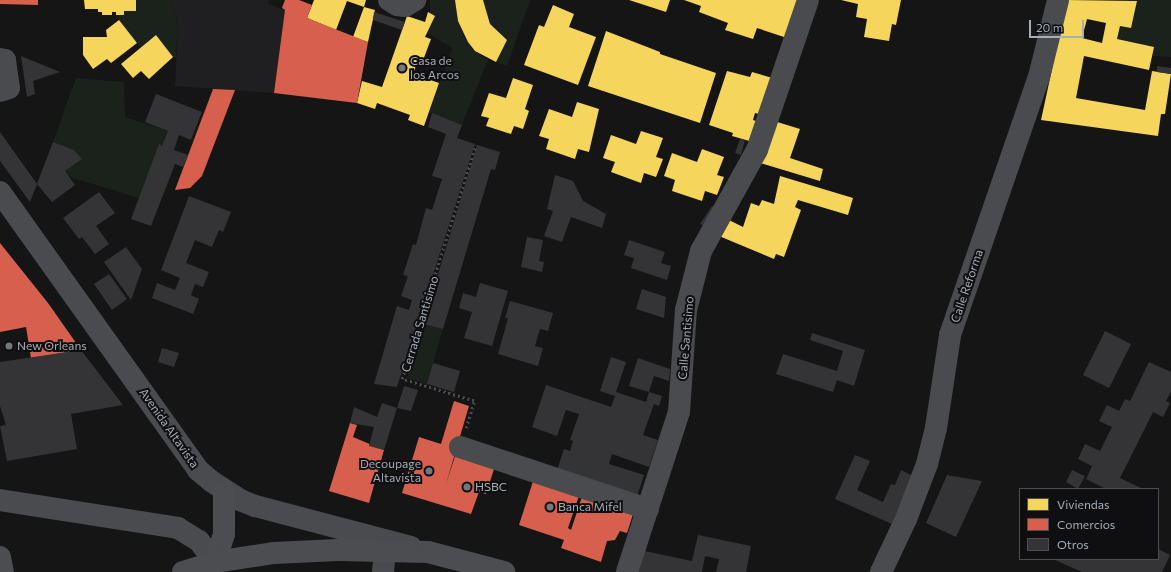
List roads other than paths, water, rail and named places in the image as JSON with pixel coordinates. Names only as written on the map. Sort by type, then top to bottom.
[{"type":"main road","points":[[215,562],[224,534],[224,491]]},
{"type":"main road","points":[[182,572],[215,562],[274,553],[386,550],[428,552]]},
{"type":"main road","name":"Avenida Altavista","points":[[428,552],[504,572]]},
{"type":"main road","points":[[0,557],[3,572]]},
{"type":"street","points":[[389,0],[397,5],[405,6],[415,0]]},
{"type":"street","name":"Calle Santisimo","points":[[627,572],[679,412],[686,310],[701,252],[757,150],[808,0]]},
{"type":"street","name":"Calle Reforma","points":[[881,572],[906,519],[927,464],[936,428],[950,335],[1039,77],[1058,0]]},
{"type":"street","points":[[0,59],[4,60],[9,88],[0,91]]},
{"type":"street","name":"Avenida Altavista","points":[[3,191],[198,470],[224,491],[255,506],[428,552]]},
{"type":"street","points":[[460,447],[648,509]]},
{"type":"street","points":[[0,500],[178,528],[199,541],[215,562]]},
{"type":"street","points":[[383,572],[386,550]]},
{"type":"place","name":"Casa de los Arcos","points":[[402,68]]},
{"type":"place","name":"New Orleans","points":[[9,346]]},
{"type":"place","name":"Decoupage Altavista","points":[[429,471]]},
{"type":"place","name":"HSBC","points":[[467,487]]},
{"type":"place","name":"Banca Mifel","points":[[550,507]]}]
